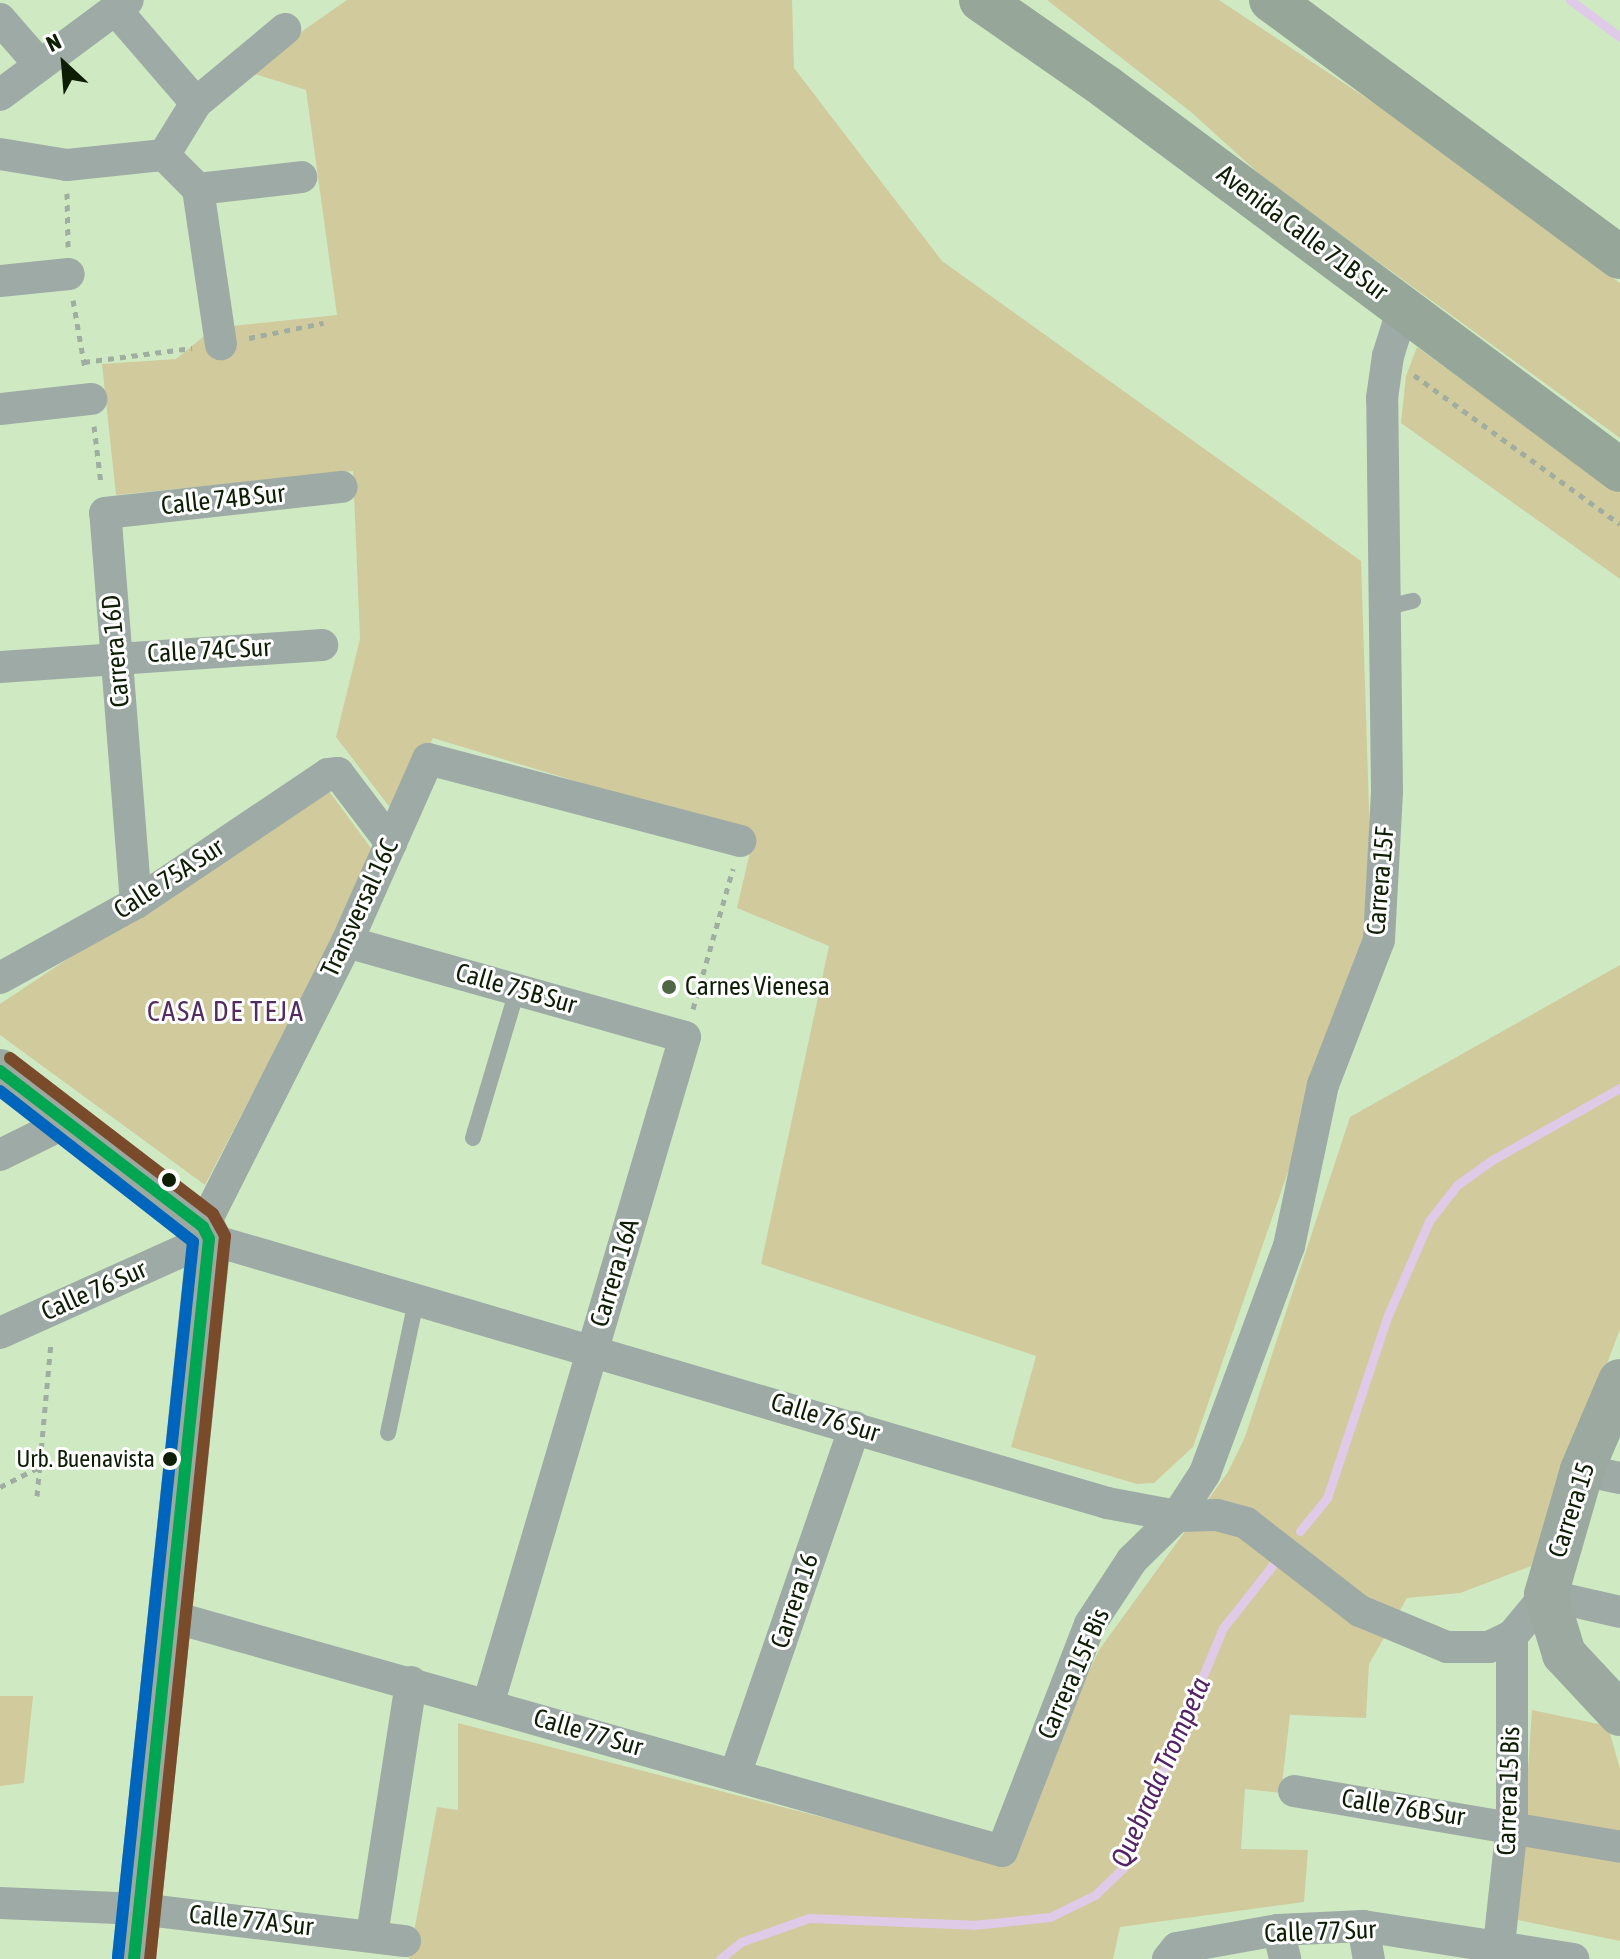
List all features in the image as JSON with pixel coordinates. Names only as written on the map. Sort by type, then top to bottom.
[{"type":"highway","name":"Avenida Calle 71B Sur","points":[[981,0],[1106,87],[1620,470]]},
{"type":"highway","points":[[1014,0],[1106,87]]},
{"type":"highway","points":[[1271,0],[1620,257]]},
{"type":"street","points":[[0,95],[121,5],[196,103]]},
{"type":"street","points":[[0,19],[40,65]]},
{"type":"street","points":[[164,155],[196,103],[285,29]]},
{"type":"street","points":[[0,154],[67,165],[164,155]]},
{"type":"street","points":[[164,155],[198,189],[221,344]]},
{"type":"street","points":[[198,189],[301,177]]},
{"type":"street","points":[[0,281],[69,274]]},
{"type":"street","name":"Carrera 15F","points":[[1177,1516],[1205,1473],[1289,1246],[1323,1085],[1379,940],[1399,605],[1381,485],[1388,356],[1403,308]]},
{"type":"street","points":[[0,409],[91,399]]},
{"type":"street","name":"Calle 74B Sur","points":[[105,513],[342,487]]},
{"type":"street","name":"Carrera 16D","points":[[105,513],[136,903]]},
{"type":"street","name":"Calle 74C Sur","points":[[0,667],[116,656],[322,645]]},
{"type":"street","name":"Transversal 16C","points":[[206,1233],[347,942],[428,759],[740,841]]},
{"type":"street","name":"Calle 75A Sur","points":[[0,978],[136,903],[333,772],[391,843]]},
{"type":"street","name":"Calle 75B Sur","points":[[347,942],[685,1037]]},
{"type":"street","name":"Carrera 16A","points":[[488,1705],[685,1037]]},
{"type":"street","points":[[0,1071],[206,1233],[173,1617],[134,1959]]},
{"type":"street","points":[[0,1155],[67,1122]]},
{"type":"street","name":"Calle 76 Sur","points":[[0,1333],[206,1233],[1107,1503],[1177,1516],[1217,1515],[1246,1523],[1384,1625],[1447,1647],[1489,1647],[1512,1636]]},
{"type":"street","name":"Carrera 15","points":[[1546,1595],[1601,1474],[1620,1381]]},
{"type":"street","name":"Carrera 16","points":[[735,1775],[855,1427]]},
{"type":"street","name":"Carrera 15F Bis","points":[[1002,1851],[1090,1624],[1132,1560],[1177,1516]]},
{"type":"street","points":[[1546,1595],[1620,1612]]},
{"type":"street","points":[[1512,1636],[1546,1595]]},
{"type":"street","points":[[1546,1595],[1564,1654],[1619,1716]]},
{"type":"street","name":"Calle 77 Sur","points":[[173,1617],[1002,1851]]},
{"type":"street","name":"Carrera 15 Bis","points":[[1487,1949],[1512,1826],[1512,1636]]},
{"type":"street","points":[[372,1935],[411,1682]]},
{"type":"street","name":"Calle 76B Sur","points":[[1294,1791],[1512,1826],[1620,1847]]},
{"type":"street","name":"Calle 77A Sur","points":[[0,1903],[140,1909],[405,1941]]},
{"type":"street","points":[[1363,1926],[1369,1959]]},
{"type":"street","name":"Calle 77 Sur","points":[[1168,1959],[1177,1948],[1282,1944],[1363,1926],[1487,1949],[1573,1959]]},
{"type":"lane","points":[[473,1138],[517,990]]},
{"type":"lane","points":[[388,1433],[417,1297]]},
{"type":"path","points":[[1388,356],[1620,524]]},
{"type":"path","points":[[91,399],[105,513]]},
{"type":"path","points":[[685,1037],[740,841]]},
{"type":"path","points":[[37,1496],[53,1309]]},
{"type":"path","points":[[0,1487],[40,1466]]},
{"type":"shaded area","points":[[347,0],[792,0],[794,68],[942,261],[1361,561],[1372,901],[1356,975],[1193,1447],[1154,1483],[1137,1484],[1011,1447],[1036,1356],[761,1264],[829,946],[737,908],[754,835],[433,738],[395,814],[336,737],[360,639],[353,471],[116,495],[102,364],[176,359],[214,328],[337,315],[306,90],[245,71]]},
{"type":"shaded area","points":[[1047,0],[1219,0],[1407,125],[1620,283],[1620,438],[1266,180],[1191,112]]},
{"type":"shaded area","points":[[1417,347],[1620,493],[1620,579],[1401,423],[1406,376]]},
{"type":"shaded area","points":[[326,787],[376,855],[205,1185],[0,1035],[0,1004]]},
{"type":"shaded area","points":[[1620,965],[1620,1329],[1531,1566],[1460,1593],[1407,1598],[1369,1664],[1366,1718],[1290,1715],[1281,1793],[1245,1789],[1241,1849],[1308,1850],[1304,1902],[1120,1927],[1113,1959],[409,1959],[437,1807],[458,1810],[458,1723],[999,1863],[1099,1650],[1228,1472],[1245,1437],[1350,1117]]},
{"type":"shaded area","points":[[0,1696],[33,1696],[24,1783],[0,1786]]},
{"type":"shaded area","points":[[1532,1710],[1608,1726],[1620,1769],[1620,1941],[1518,1920]]},
{"type":"waterway","name":"Quebrada Trompeta","points":[[1570,0],[1620,37]]},
{"type":"waterway","name":"Quebrada Trompeta","points":[[1300,1531],[1327,1498],[1388,1315],[1429,1221],[1457,1185],[1492,1160],[1620,1088]]},
{"type":"waterway","name":"Quebrada Trompeta","points":[[720,1959],[741,1942],[809,1918],[973,1925],[1050,1917],[1095,1895],[1123,1868],[1223,1628],[1276,1561]]},
{"type":"transit line","points":[[10,1058],[213,1214],[225,1236],[150,1959]]},
{"type":"transit line","points":[[0,1071],[203,1227],[209,1239],[134,1959]]},
{"type":"transit line","points":[[0,1091],[193,1242],[118,1957]]},
{"type":"place","name":"Carnes Vienesa","points":[[669,987]]},
{"type":"place","name":"Urb. Buenavista","points":[[170,1459]]},
{"type":"district","name":"CASA DE TEJA","points":[[226,1011]]}]
